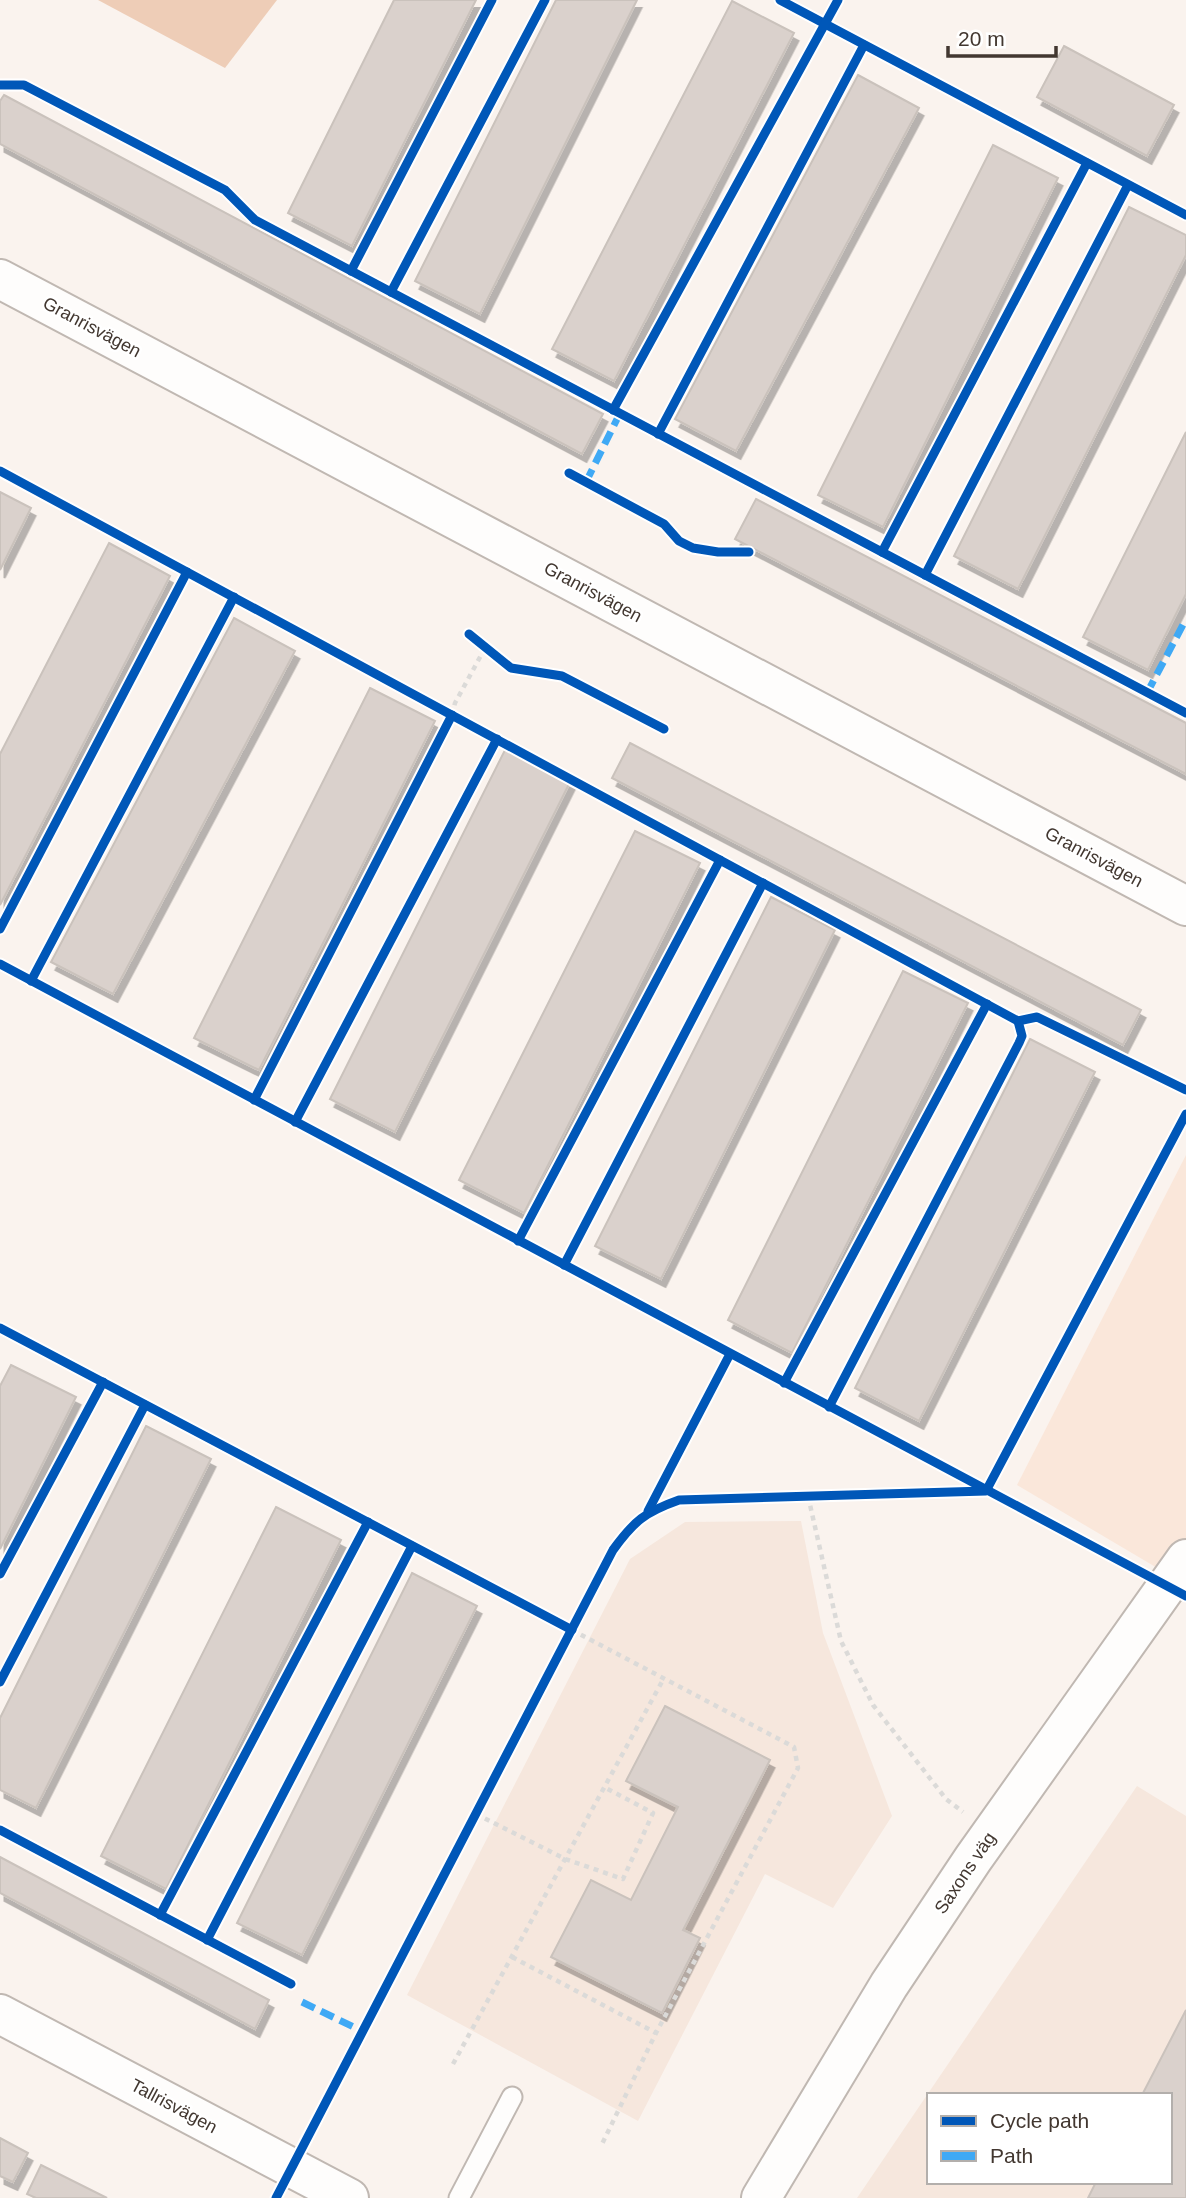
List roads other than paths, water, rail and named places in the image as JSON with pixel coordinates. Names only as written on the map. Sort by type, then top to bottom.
[{"type":"street","name":"Granrisvägen","points":[[0,279],[1186,906]]},
{"type":"street","name":"Saxons väg","points":[[761,2198],[889,1985],[991,1834],[1186,1559]]},
{"type":"street","name":"Tallrisvägen","points":[[0,2014],[349,2198]]},
{"type":"lane","points":[[459,2198],[512,2097]]}]
